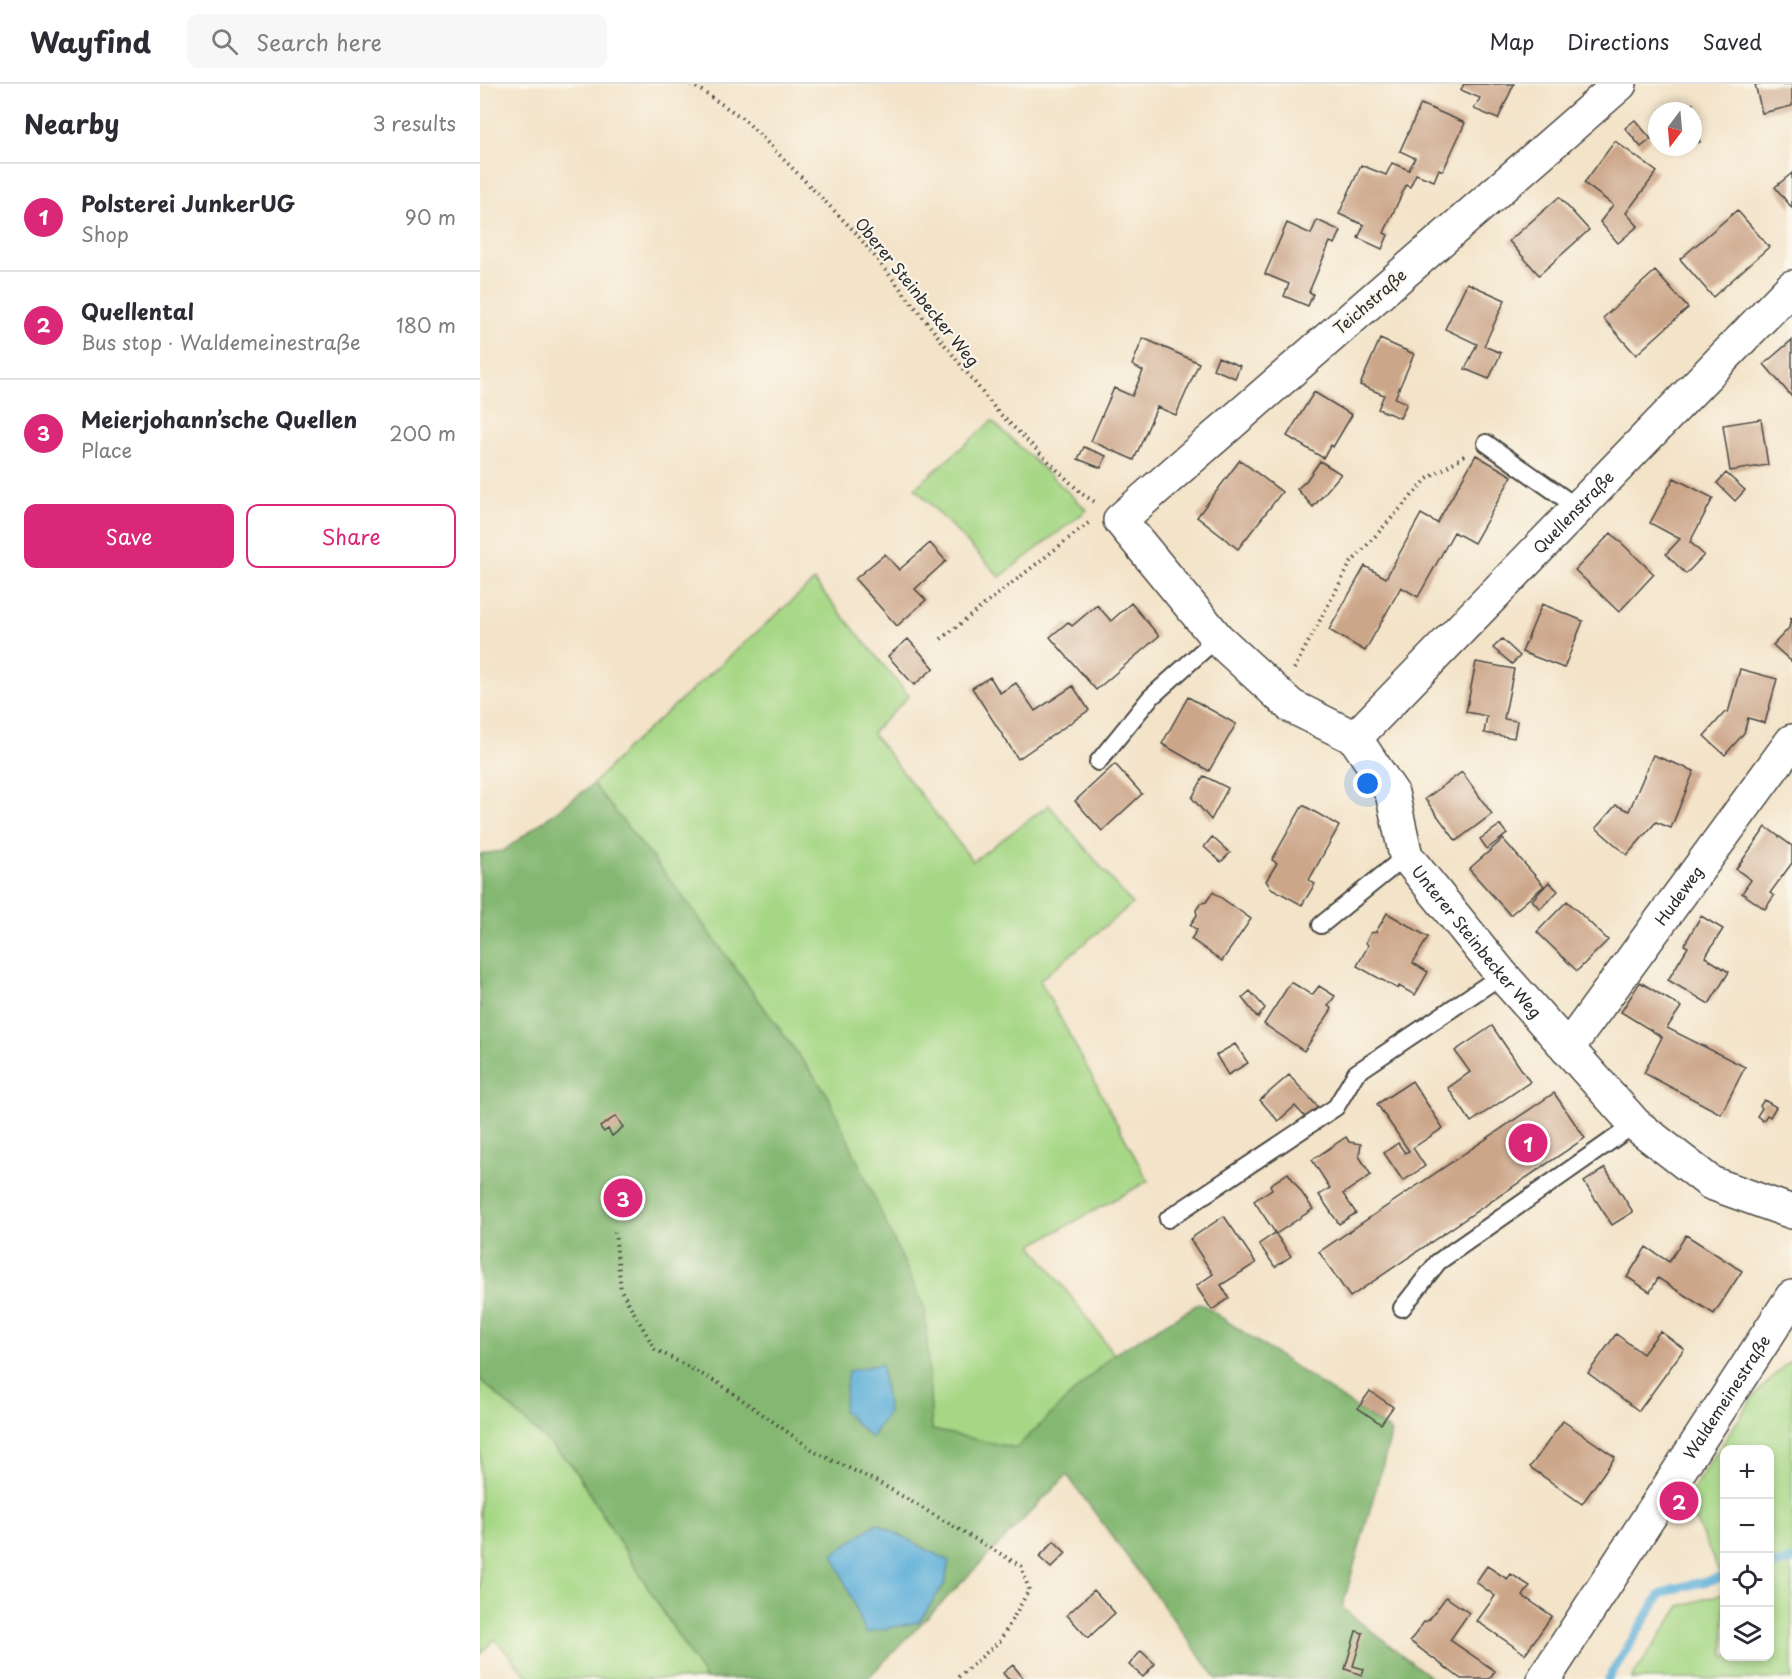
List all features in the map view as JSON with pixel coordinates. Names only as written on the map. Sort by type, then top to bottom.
[{"type":"street","name":"Teichstraße","points":[[1113,514],[1620,84]]},
{"type":"street","name":"Quellenstraße","points":[[1354,738],[1792,287]]},
{"type":"street","name":"Unterer Steinbecker Weg","points":[[1113,514],[1217,638],[1279,696],[1291,706],[1354,738],[1392,793],[1406,856],[1502,975],[1635,1124],[1711,1183],[1792,1212]]},
{"type":"street","name":"Hudeweg","points":[[1567,1049],[1792,741]]},
{"type":"street","name":"Waldemeinestraße","points":[[1544,1679],[1786,1316]]},
{"type":"lane","points":[[1486,443],[1578,508]]},
{"type":"lane","points":[[1098,762],[1150,698],[1217,638]]},
{"type":"lane","points":[[1321,925],[1406,856]]},
{"type":"lane","points":[[1168,1219],[1336,1107],[1356,1073],[1502,975]]},
{"type":"lane","points":[[1402,1308],[1438,1262],[1635,1124]]},
{"type":"path","name":"Oberer Steinbecker Weg","points":[[691,84],[744,119],[849,226],[998,412],[1082,494],[1113,514]]},
{"type":"path","points":[[1279,696],[1350,564],[1426,479],[1486,443]]},
{"type":"path","points":[[941,639],[1113,514]]},
{"type":"path","points":[[615,1232],[621,1290],[655,1349],[720,1384],[817,1453],[878,1482],[1021,1566],[1029,1590],[1000,1641],[956,1679]]},
{"type":"green space","points":[[992,421],[1087,510],[1000,577],[915,488]]},
{"type":"green space","points":[[814,581],[909,696],[872,733],[973,861],[1049,805],[1132,904],[1040,980],[1148,1181],[1032,1245],[1114,1354],[1016,1448],[932,1430],[924,1309],[593,784],[627,748]]},
{"type":"green space","points":[[593,784],[682,895],[827,1094],[925,1309],[932,1430],[1016,1448],[1114,1354],[1200,1303],[1392,1432],[1342,1608],[1433,1679],[1217,1679],[1067,1475],[867,1679],[705,1679],[571,1464],[480,1379],[480,854],[503,851]]},
{"type":"green space","points":[[1792,1358],[1792,1679],[1631,1679],[1680,1606],[1720,1594],[1720,1661],[1774,1661],[1774,1445],[1722,1445],[1754,1396]]},
{"type":"green space","points":[[480,1379],[571,1464],[705,1679],[530,1679],[495,1639],[480,1654]]},
{"type":"green space","points":[[1720,1448],[1720,1574],[1686,1499]]},
{"type":"water","points":[[881,1364],[888,1412],[871,1438],[843,1411],[848,1371]]},
{"type":"water","points":[[877,1523],[949,1561],[945,1583],[919,1622],[866,1633],[833,1554]]},
{"type":"building","points":[[1464,84],[1514,84],[1498,119],[1474,109],[1480,98],[1461,90]]},
{"type":"building","points":[[1755,84],[1792,84],[1792,106],[1762,113]]},
{"type":"building","points":[[1421,104],[1465,123],[1443,171],[1439,169],[1434,181],[1416,174],[1410,187],[1406,185],[1384,233],[1388,235],[1382,249],[1358,238],[1364,225],[1339,214],[1361,165],[1386,175],[1392,163],[1409,170],[1415,158],[1400,151]]},
{"type":"building","points":[[1635,120],[1648,135],[1648,141],[1641,147],[1625,128]]},
{"type":"building","points":[[1615,141],[1657,172],[1626,213],[1638,226],[1618,243],[1600,222],[1613,205],[1584,183]]},
{"type":"building","points":[[1792,173],[1792,208],[1775,187]]},
{"type":"building","points":[[1559,197],[1589,230],[1539,275],[1509,241]]},
{"type":"building","points":[[1737,210],[1769,247],[1713,297],[1680,259]]},
{"type":"building","points":[[1317,220],[1341,231],[1335,244],[1330,242],[1309,292],[1313,294],[1308,306],[1284,296],[1289,284],[1265,274],[1287,223],[1311,234]]},
{"type":"building","points":[[1655,271],[1688,308],[1636,355],[1603,318]]},
{"type":"building","points":[[1467,283],[1505,300],[1484,346],[1501,353],[1489,379],[1465,369],[1477,344],[1445,329]]},
{"type":"building","points":[[1143,338],[1199,363],[1176,415],[1157,407],[1134,460],[1091,441],[1114,388],[1132,396],[1143,371],[1132,365]]},
{"type":"building","points":[[1380,339],[1414,354],[1395,398],[1407,403],[1400,418],[1378,409],[1384,395],[1360,385]]},
{"type":"building","points":[[1792,340],[1792,397],[1764,364]]},
{"type":"building","points":[[1218,357],[1240,366],[1235,378],[1213,369]]},
{"type":"building","points":[[1314,392],[1352,415],[1333,447],[1331,445],[1323,458],[1287,436]]},
{"type":"building","points":[[1761,419],[1768,465],[1730,471],[1723,425]]},
{"type":"building","points":[[1084,447],[1106,456],[1101,468],[1078,459]]},
{"type":"building","points":[[1476,455],[1512,476],[1474,543],[1454,532],[1418,597],[1401,587],[1365,651],[1329,630],[1365,566],[1386,578],[1421,514],[1437,523]]},
{"type":"building","points":[[1240,460],[1282,492],[1238,549],[1197,517]]},
{"type":"building","points":[[1320,461],[1341,474],[1313,507],[1297,489],[1306,481]]},
{"type":"building","points":[[1726,473],[1745,490],[1735,501],[1717,483]]},
{"type":"building","points":[[1674,478],[1713,498],[1690,542],[1704,555],[1686,574],[1666,554],[1680,539],[1650,523]]},
{"type":"building","points":[[1611,533],[1654,574],[1619,612],[1575,570]]},
{"type":"building","points":[[930,543],[946,561],[915,589],[926,600],[897,626],[855,579],[885,554],[899,570]]},
{"type":"building","points":[[1131,603],[1159,636],[1096,690],[1050,637],[1068,622],[1072,626],[1097,605],[1111,621]]},
{"type":"building","points":[[1542,604],[1583,621],[1564,668],[1522,652]]},
{"type":"building","points":[[1791,618],[1792,662],[1773,645],[1789,628]]},
{"type":"building","points":[[908,639],[934,668],[914,685],[888,656]]},
{"type":"building","points":[[1502,639],[1520,656],[1512,664],[1493,648]]},
{"type":"building","points":[[1476,662],[1514,669],[1504,719],[1517,721],[1514,738],[1484,733],[1487,716],[1466,712]]},
{"type":"building","points":[[1740,669],[1777,679],[1765,723],[1748,718],[1744,733],[1725,755],[1704,736],[1725,712],[1728,713]]},
{"type":"building","points":[[990,677],[1000,693],[1016,683],[1035,711],[1073,686],[1089,710],[1018,759],[972,688]]},
{"type":"building","points":[[1188,697],[1236,724],[1209,771],[1162,744]]},
{"type":"building","points":[[1653,755],[1694,771],[1671,828],[1656,822],[1627,855],[1596,828],[1616,805],[1629,811]]},
{"type":"building","points":[[1115,764],[1142,794],[1102,831],[1075,801]]},
{"type":"building","points":[[1462,772],[1492,814],[1456,841],[1425,799]]},
{"type":"building","points":[[1204,776],[1228,788],[1211,820],[1192,798]]},
{"type":"building","points":[[1303,805],[1339,826],[1309,880],[1315,884],[1302,905],[1271,888],[1266,881],[1277,863],[1272,860]]},
{"type":"building","points":[[1500,825],[1507,834],[1487,849],[1480,839]]},
{"type":"building","points":[[1766,827],[1792,846],[1792,863],[1770,893],[1774,896],[1765,909],[1742,893],[1751,880],[1736,869]]},
{"type":"building","points":[[1212,837],[1230,853],[1221,862],[1204,847]]},
{"type":"building","points":[[1503,839],[1544,886],[1510,915],[1469,869]]},
{"type":"building","points":[[1549,882],[1558,891],[1540,909],[1532,900]]},
{"type":"building","points":[[1213,892],[1251,919],[1222,961],[1191,939],[1197,930],[1190,925],[1197,915],[1196,910]]},
{"type":"building","points":[[1567,901],[1608,940],[1577,971],[1537,932]]},
{"type":"building","points":[[1387,913],[1428,937],[1413,963],[1428,972],[1415,995],[1399,986],[1398,989],[1357,966],[1368,946],[1366,942],[1371,933],[1376,932]]},
{"type":"building","points":[[1701,916],[1723,929],[1705,957],[1729,972],[1709,1004],[1668,980],[1688,947],[1684,945]]},
{"type":"building","points":[[1291,982],[1312,995],[1319,986],[1335,996],[1328,1006],[1332,1009],[1304,1051],[1264,1024]]},
{"type":"building","points":[[1640,982],[1681,1007],[1667,1028],[1745,1067],[1721,1114],[1644,1073],[1662,1037],[1621,1012]]},
{"type":"building","points":[[1250,991],[1265,1008],[1258,1018],[1242,998]]},
{"type":"building","points":[[1492,1026],[1530,1082],[1471,1122],[1448,1088],[1470,1072],[1455,1051]]},
{"type":"building","points":[[1235,1044],[1248,1063],[1228,1075],[1216,1055]]},
{"type":"building","points":[[1289,1075],[1318,1107],[1306,1118],[1295,1106],[1278,1121],[1260,1100]]},
{"type":"building","points":[[1412,1081],[1443,1128],[1413,1148],[1425,1166],[1403,1181],[1384,1153],[1398,1143],[1405,1153],[1409,1151],[1377,1104]]},
{"type":"building","points":[[1554,1093],[1585,1138],[1350,1297],[1319,1252]]},
{"type":"building","points":[[1764,1100],[1776,1107],[1770,1117],[1767,1115],[1763,1121],[1757,1116]]},
{"type":"building","points":[[616,1116],[623,1127],[612,1136],[608,1129],[604,1132],[600,1127]]},
{"type":"building","points":[[1346,1137],[1349,1142],[1361,1144],[1359,1156],[1371,1175],[1343,1194],[1356,1213],[1339,1224],[1319,1195],[1330,1188],[1312,1160]]},
{"type":"building","points":[[1605,1168],[1633,1212],[1612,1225],[1584,1182]]},
{"type":"building","points":[[1288,1173],[1313,1209],[1276,1234],[1254,1201],[1272,1189],[1270,1185]]},
{"type":"building","points":[[623,1189],[630,1194],[623,1206],[615,1201]]},
{"type":"building","points":[[1224,1216],[1256,1263],[1221,1285],[1229,1298],[1212,1310],[1196,1286],[1213,1274],[1190,1239]]},
{"type":"building","points":[[1275,1233],[1291,1256],[1275,1267],[1259,1244]]},
{"type":"building","points":[[1686,1235],[1742,1271],[1714,1314],[1658,1278],[1650,1292],[1627,1277],[1646,1247],[1669,1262]]},
{"type":"building","points":[[1660,1331],[1684,1349],[1639,1411],[1588,1373],[1616,1334],[1643,1354]]},
{"type":"building","points":[[1370,1391],[1393,1407],[1381,1424],[1358,1408]]},
{"type":"building","points":[[1563,1421],[1615,1457],[1582,1504],[1530,1467]]},
{"type":"building","points":[[1054,1541],[1066,1553],[1051,1568],[1039,1557]]},
{"type":"building","points":[[1487,1566],[1507,1579],[1511,1574],[1530,1586],[1523,1596],[1552,1616],[1525,1654],[1477,1621],[1495,1596],[1476,1582]]},
{"type":"building","points":[[1094,1590],[1115,1613],[1088,1638],[1067,1615]]},
{"type":"building","points":[[1446,1597],[1469,1613],[1450,1640],[1495,1671],[1490,1679],[1461,1679],[1410,1641]]},
{"type":"building","points":[[1356,1631],[1363,1633],[1353,1666],[1364,1669],[1362,1675],[1345,1669]]},
{"type":"building","points":[[1141,1651],[1155,1664],[1143,1677],[1129,1665]]},
{"type":"building","points":[[1013,1665],[1024,1679],[1008,1679],[1003,1673]]},
{"type":"waterway","points":[[1774,1566],[1792,1560]]},
{"type":"waterway","points":[[1608,1679],[1660,1595],[1673,1589],[1720,1578]]},
{"type":"place","name":"Polsterei JunkerUG","points":[[1528,1143]]},
{"type":"place","name":"Meierjohann’sche Quellen","points":[[623,1198]]},
{"type":"place","name":"Quellental","points":[[1679,1501]]}]
